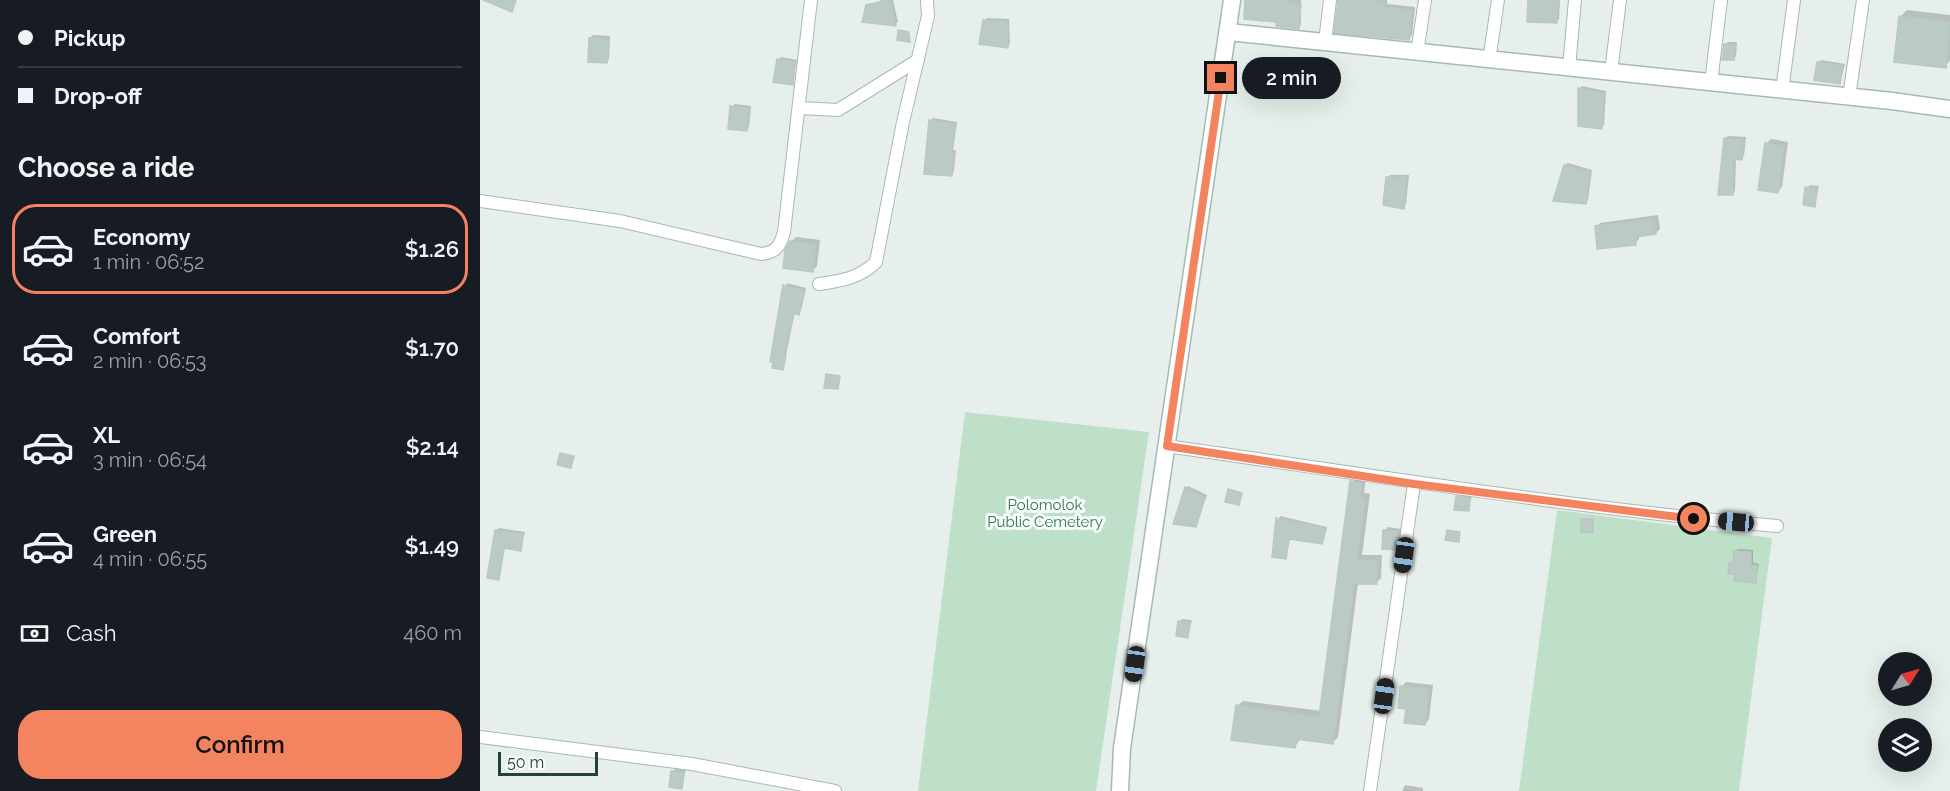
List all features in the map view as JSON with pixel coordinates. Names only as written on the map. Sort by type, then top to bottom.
[{"type":"street","points":[[480,201],[620,221],[761,254],[772,253],[780,246],[784,232],[811,0]]},
{"type":"street","points":[[819,284],[846,280],[866,272],[876,262],[928,16],[927,0]]},
{"type":"street","points":[[1120,791],[1122,748],[1232,0]]},
{"type":"street","points":[[1325,42],[1330,0]]},
{"type":"street","points":[[1417,53],[1425,0]]},
{"type":"street","points":[[1489,61],[1498,0]]},
{"type":"street","points":[[1569,68],[1575,0]]},
{"type":"street","points":[[1611,72],[1620,0]]},
{"type":"street","points":[[1711,83],[1721,0]]},
{"type":"street","points":[[1782,91],[1794,0]]},
{"type":"street","points":[[1849,97],[1863,0]]},
{"type":"street","points":[[1228,32],[1950,109]]},
{"type":"street","points":[[800,108],[838,110],[918,60]]},
{"type":"street","points":[[1167,446],[1414,484],[1652,515],[1778,526]]},
{"type":"street","points":[[1371,791],[1414,484]]},
{"type":"street","points":[[480,737],[692,764],[835,791]]},
{"type":"green space","name":"Polomolok Public Cemetery","points":[[965,412],[1149,432],[1096,791],[918,791]]},
{"type":"green space","points":[[1557,510],[1772,538],[1739,791],[1519,791]]},
{"type":"building","points":[[483,0],[516,0],[512,12]]},
{"type":"building","points":[[890,0],[896,26],[862,22],[866,5]]},
{"type":"building","points":[[1245,0],[1288,0],[1289,3],[1301,4],[1299,29],[1276,26],[1276,22],[1244,19]]},
{"type":"building","points":[[1338,0],[1374,0],[1385,2],[1384,7],[1412,10],[1409,40],[1334,33]]},
{"type":"building","points":[[1528,0],[1558,0],[1557,23],[1527,22]]},
{"type":"building","points":[[1899,16],[1950,22],[1946,68],[1894,62]]},
{"type":"building","points":[[983,20],[1007,22],[1008,48],[979,44]]},
{"type":"building","points":[[898,30],[909,32],[910,42],[897,40]]},
{"type":"building","points":[[589,38],[608,39],[607,63],[588,62]]},
{"type":"building","points":[[1724,44],[1735,45],[1734,60],[1722,60]]},
{"type":"building","points":[[777,59],[795,62],[793,85],[773,82]]},
{"type":"building","points":[[1817,62],[1843,66],[1840,84],[1814,80]]},
{"type":"building","points":[[1578,88],[1604,93],[1602,129],[1578,126]]},
{"type":"building","points":[[730,106],[749,109],[747,131],[728,129]]},
{"type":"building","points":[[929,120],[956,124],[951,152],[954,153],[952,176],[924,174]]},
{"type":"building","points":[[1724,138],[1744,140],[1742,160],[1733,159],[1733,195],[1718,195]]},
{"type":"building","points":[[1765,143],[1784,146],[1778,193],[1758,190]]},
{"type":"building","points":[[1564,165],[1590,172],[1586,204],[1553,201]]},
{"type":"building","points":[[1386,177],[1407,177],[1404,209],[1383,205]]},
{"type":"building","points":[[1805,187],[1817,189],[1815,207],[1803,205]]},
{"type":"building","points":[[1654,219],[1656,234],[1635,237],[1636,245],[1597,249],[1595,226]]},
{"type":"building","points":[[790,241],[816,244],[813,272],[783,268],[785,250]]},
{"type":"building","points":[[783,285],[805,291],[799,315],[794,313],[783,356],[786,356],[783,370],[772,368],[773,362],[770,362]]},
{"type":"building","points":[[826,374],[840,376],[838,389],[824,388]]},
{"type":"building","points":[[560,453],[574,456],[571,468],[557,465]]},
{"type":"building","points":[[1350,481],[1362,483],[1360,498],[1365,499],[1357,560],[1377,560],[1377,584],[1354,584],[1333,744],[1296,739],[1295,748],[1231,740],[1236,705],[1319,717]]},
{"type":"building","points":[[1185,487],[1205,498],[1196,527],[1173,524]]},
{"type":"building","points":[[1228,489],[1242,493],[1239,505],[1225,502]]},
{"type":"building","points":[[1456,496],[1470,498],[1469,511],[1454,510]]},
{"type":"building","points":[[1276,518],[1326,528],[1322,544],[1289,539],[1286,559],[1272,557]]},
{"type":"building","points":[[1581,519],[1593,519],[1593,533],[1581,532]]},
{"type":"building","points":[[495,530],[523,534],[521,551],[504,548],[499,580],[487,578]]},
{"type":"building","points":[[1383,530],[1399,531],[1396,550],[1382,549]]},
{"type":"building","points":[[1447,530],[1460,532],[1459,542],[1445,540]]},
{"type":"building","points":[[1734,551],[1751,552],[1751,565],[1757,566],[1756,583],[1734,581],[1735,574],[1728,574],[1729,563],[1733,563]]},
{"type":"building","points":[[1178,621],[1190,622],[1188,638],[1176,636]]},
{"type":"building","points":[[1400,686],[1429,689],[1425,725],[1404,723],[1406,709],[1398,708]]},
{"type":"building","points":[[671,771],[684,773],[682,789],[669,787]]},
{"type":"route","points":[[1221,78],[1167,446],[1414,484],[1694,519]]}]
